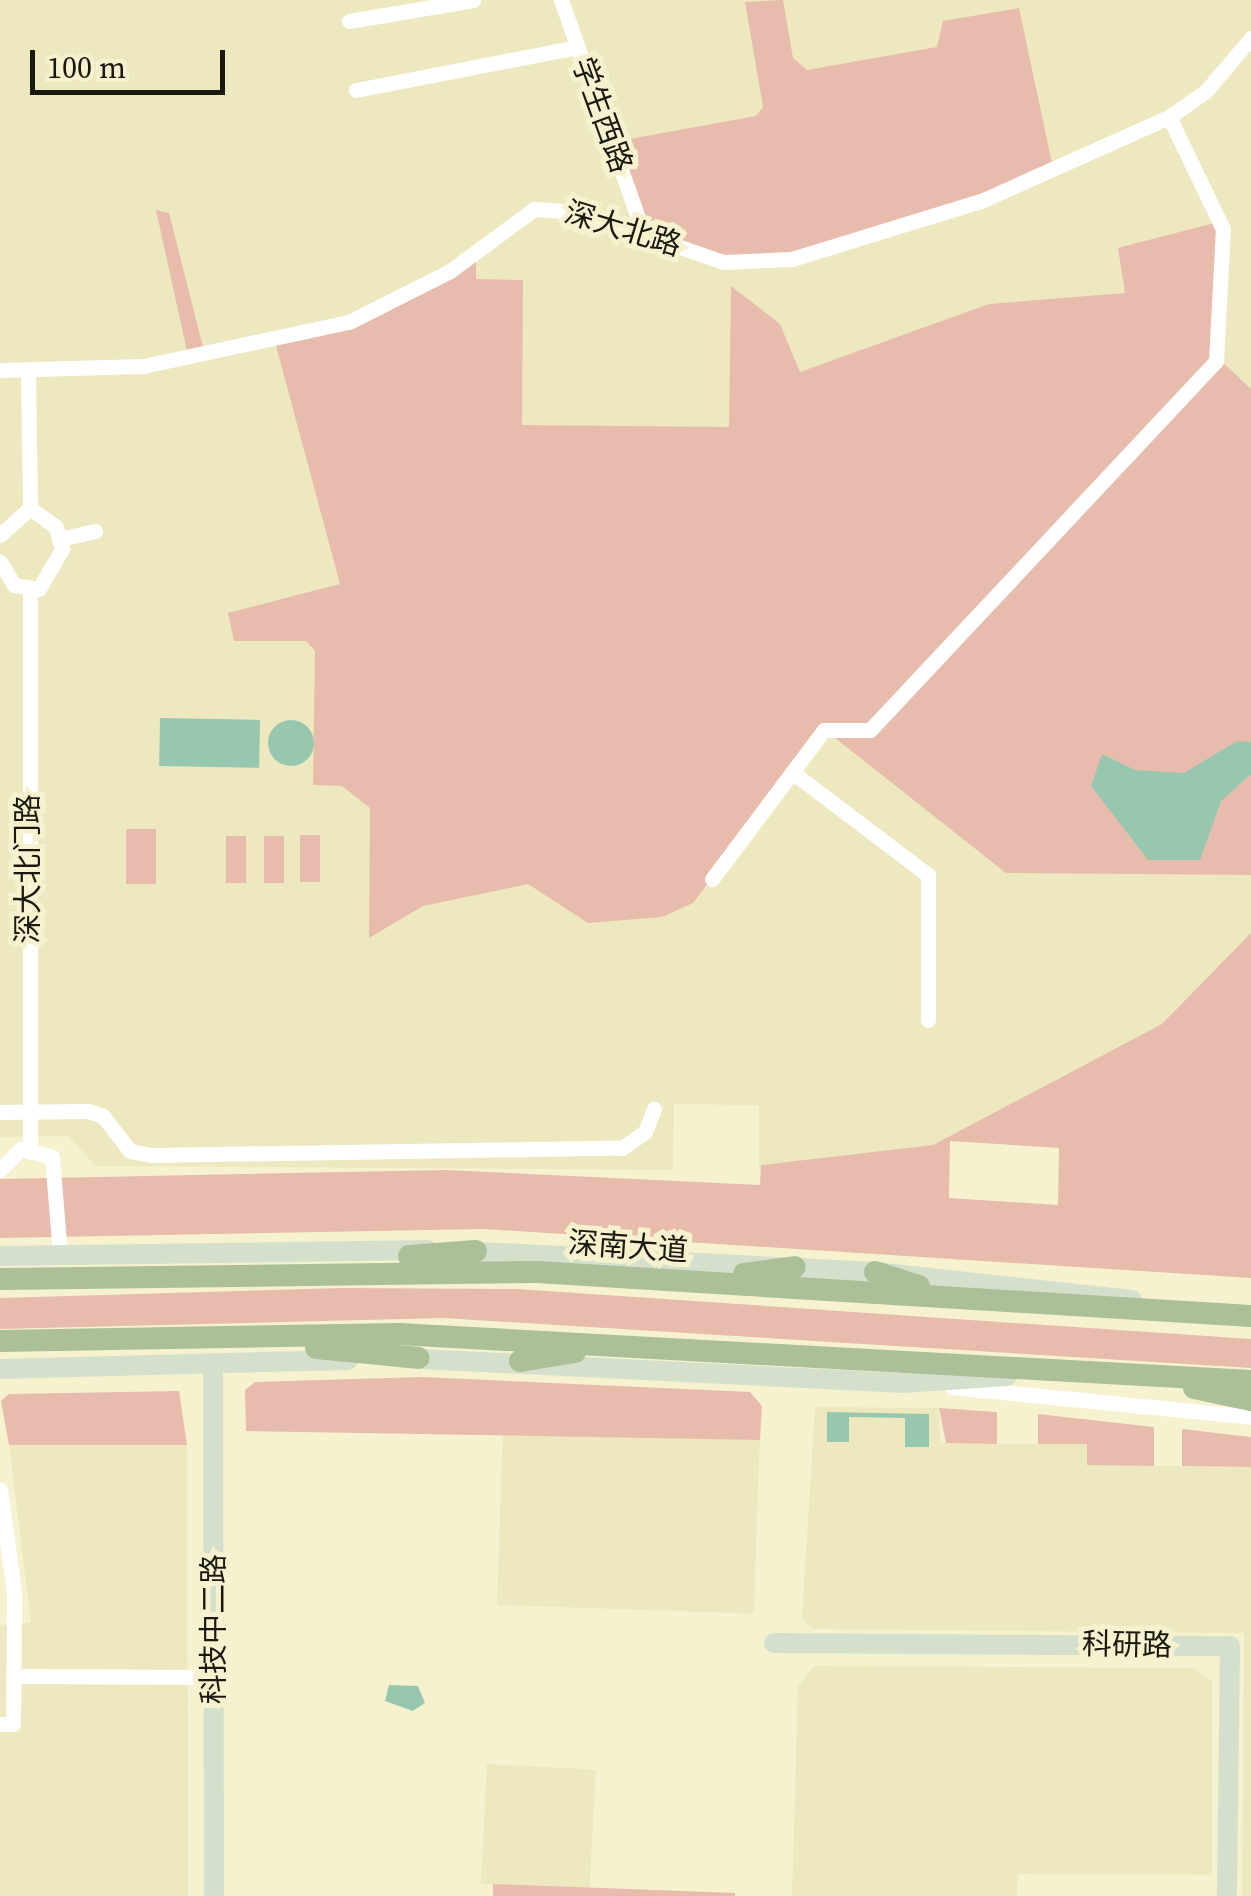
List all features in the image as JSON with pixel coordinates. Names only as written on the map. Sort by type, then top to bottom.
[{"type":"main road","points":[[218,1272],[476,1251]]},
{"type":"main road","points":[[0,1256],[476,1251],[875,1272],[1197,1312]]},
{"type":"main road","points":[[692,1282],[795,1267]]},
{"type":"main road","name":"深南大道","points":[[0,1279],[401,1268],[1251,1316]]},
{"type":"main road","points":[[875,1272],[956,1297]]},
{"type":"main road","points":[[0,1340],[198,1336],[623,1344],[1251,1381]]},
{"type":"main road","points":[[198,1336],[418,1358]]},
{"type":"main road","points":[[520,1360],[623,1344]]},
{"type":"main road","points":[[0,1369],[418,1358],[520,1360],[903,1383],[1084,1370]]},
{"type":"main road","name":"科技中二路","points":[[214,1362],[214,1896]]},
{"type":"main road","points":[[1122,1372],[1251,1400]]},
{"type":"main road","name":"科研路","points":[[774,1643],[1230,1646],[1226,1896]]},
{"type":"street","points":[[348,21],[473,0]]},
{"type":"street","name":"学生西路","points":[[561,0],[643,230]]},
{"type":"street","name":"深大北路","points":[[0,370],[28,374],[243,350],[349,322],[450,272],[534,208],[643,230],[723,262],[792,259],[981,201],[1169,118],[1206,91],[1251,38]]},
{"type":"street","points":[[356,90],[577,47]]},
{"type":"street","points":[[712,879],[824,730],[862,734],[880,721],[1216,362],[1222,228],[1169,118]]},
{"type":"street","points":[[28,374],[30,508],[60,538]]},
{"type":"street","points":[[0,535],[30,508]]},
{"type":"street","points":[[60,538],[95,531]]},
{"type":"street","points":[[0,562],[30,591],[57,572],[60,538]]},
{"type":"street","name":"深大北门路","points":[[30,591],[30,1148]]},
{"type":"street","points":[[792,772],[928,875],[928,1020]]},
{"type":"street","points":[[0,1112],[88,1111],[103,1116],[130,1151],[171,1154],[622,1148],[645,1132],[654,1110]]},
{"type":"street","points":[[0,1170],[30,1148],[60,1171],[60,1254]]},
{"type":"street","points":[[903,1383],[1251,1417]]},
{"type":"street","points":[[0,1490],[13,1676],[6,1724]]},
{"type":"street","points":[[13,1676],[214,1678]]},
{"type":"shaded area","points":[[0,0],[1251,0],[1251,943],[1203,1002],[945,1142],[864,1171],[759,1170],[759,1105],[674,1104],[673,1170],[96,1166],[68,1136],[0,1137]]},
{"type":"shaded area","points":[[783,0],[793,58],[807,70],[937,47],[943,21],[1019,8],[1053,168],[981,201],[751,264],[643,231],[613,142],[756,116],[763,107],[745,2]]},
{"type":"shaded area","points":[[156,210],[169,213],[203,347],[187,351]]},
{"type":"shaded area","points":[[1218,222],[1217,357],[1251,389],[1251,875],[1006,873],[825,730],[693,903],[662,917],[588,923],[528,884],[423,906],[369,938],[370,808],[342,786],[313,785],[315,651],[306,641],[234,641],[228,613],[340,584],[275,342],[349,322],[476,251],[476,279],[523,280],[522,425],[729,427],[731,286],[780,324],[800,372],[989,304],[1125,293],[1118,248]]},
{"type":"shaded area","points":[[160,718],[260,720],[259,768],[159,766]]},
{"type":"shaded area","points":[[291,720],[307,727],[314,743],[307,759],[291,766],[275,759],[268,743],[275,727]]},
{"type":"shaded area","points":[[1237,741],[1251,742],[1251,774],[1221,801],[1200,860],[1148,860],[1091,786],[1102,754],[1135,770],[1184,773]]},
{"type":"shaded area","points":[[126,829],[156,829],[156,884],[126,884]]},
{"type":"shaded area","points":[[300,835],[320,835],[320,882],[300,882]]},
{"type":"shaded area","points":[[226,836],[246,836],[246,883],[226,883]]},
{"type":"shaded area","points":[[264,836],[284,836],[284,883],[264,883]]},
{"type":"shaded area","points":[[1251,933],[1251,1278],[483,1229],[0,1238],[0,1179],[446,1170],[760,1185],[761,1165],[933,1145],[1162,1024]],"holes":[[[950,1141],[1059,1148],[1058,1205],[949,1198]]]},
{"type":"shaded area","points":[[341,1288],[517,1289],[1251,1339],[1251,1368],[443,1318],[0,1329],[0,1298]]},
{"type":"shaded area","points":[[422,1377],[750,1392],[762,1406],[760,1440],[246,1431],[245,1390],[255,1382]]},
{"type":"shaded area","points":[[179,1391],[187,1445],[9,1445],[1,1401],[9,1394]]},
{"type":"shaded area","points":[[815,1407],[939,1408],[940,1443],[1087,1444],[1088,1465],[1251,1467],[1251,1896],[1242,1896],[1244,1633],[813,1629],[802,1618]]},
{"type":"shaded area","points":[[939,1408],[997,1412],[997,1444],[946,1443]]},
{"type":"shaded area","points":[[827,1412],[929,1414],[929,1447],[905,1447],[905,1418],[849,1417],[849,1442],[827,1442]]},
{"type":"shaded area","points":[[1038,1414],[1154,1427],[1154,1466],[1087,1465],[1087,1444],[1038,1444]]},
{"type":"shaded area","points":[[1182,1429],[1251,1437],[1251,1467],[1182,1466]]},
{"type":"shaded area","points":[[503,1431],[760,1440],[754,1614],[497,1605]]},
{"type":"shaded area","points":[[9,1445],[187,1445],[188,1896],[0,1896],[0,1625],[31,1623]]},
{"type":"shaded area","points":[[814,1666],[1194,1668],[1212,1682],[1212,1875],[1018,1874],[1017,1896],[792,1896],[798,1686]]},
{"type":"shaded area","points":[[389,1685],[418,1686],[425,1703],[413,1711],[385,1701]]},
{"type":"shaded area","points":[[487,1764],[596,1770],[590,1890],[481,1884]]},
{"type":"shaded area","points":[[493,1884],[735,1893],[735,1896],[493,1896]]}]
